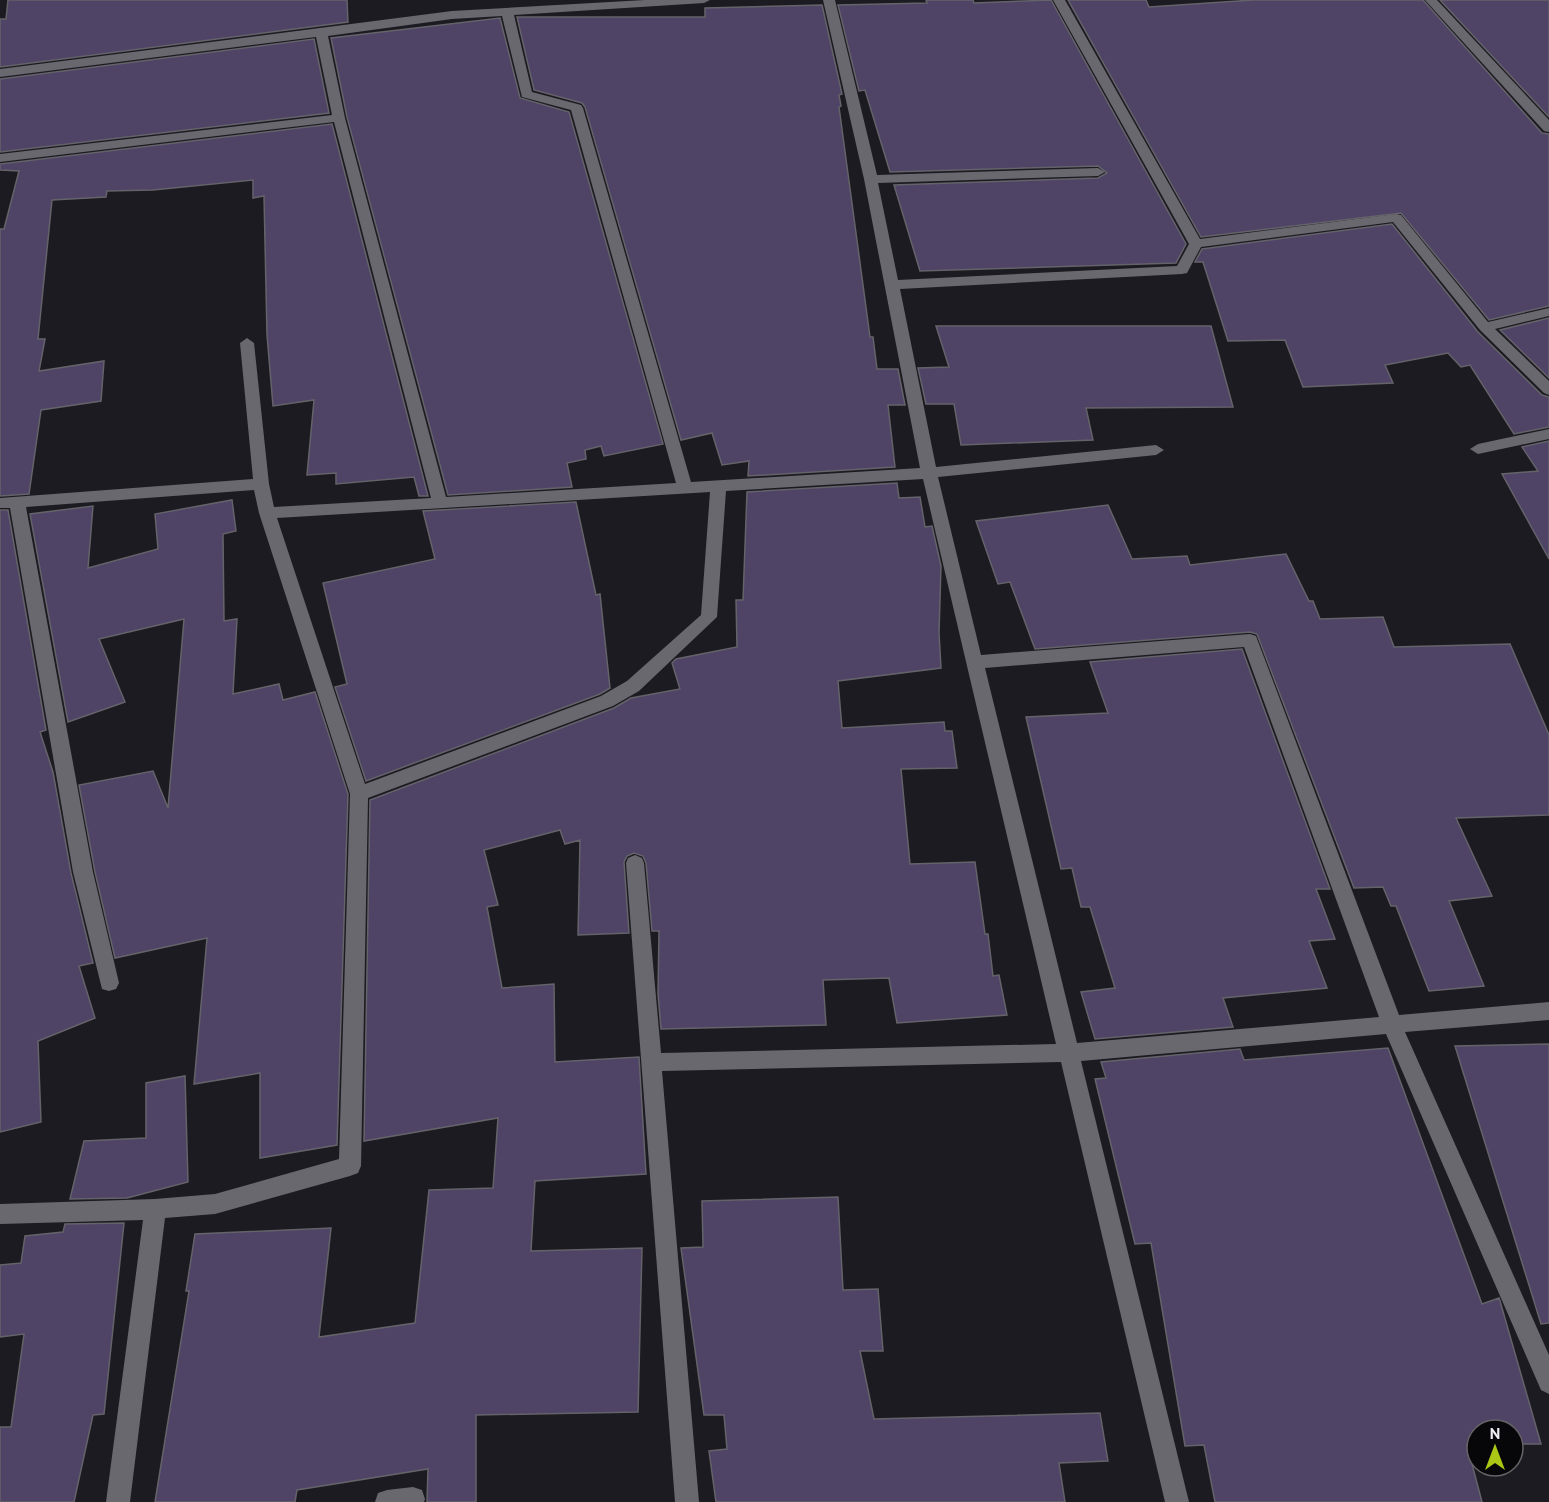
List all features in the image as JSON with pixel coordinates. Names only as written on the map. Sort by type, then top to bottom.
[{"type":"street","points":[[452,15],[454,0]]},
{"type":"street","points":[[0,73],[452,15],[704,0]]},
{"type":"street","points":[[829,0],[871,179],[929,473],[1177,1502]]},
{"type":"street","points":[[1059,0],[1196,244]]},
{"type":"street","points":[[1431,0],[1549,128]]},
{"type":"street","points":[[507,10],[526,94],[577,108],[685,487]]},
{"type":"street","points":[[321,33],[339,118],[440,503]]},
{"type":"street","points":[[0,158],[339,118]]},
{"type":"street","points":[[871,179],[1098,172]]},
{"type":"street","points":[[1196,244],[1396,218],[1485,327],[1549,390]]},
{"type":"street","points":[[892,285],[1182,270],[1196,244]]},
{"type":"street","points":[[1485,327],[1549,312]]},
{"type":"street","points":[[0,1214],[155,1209],[215,1204],[350,1166],[359,794],[267,513],[261,484],[247,343]]},
{"type":"street","points":[[1478,449],[1549,434]]},
{"type":"street","points":[[267,513],[929,473],[1156,450]]},
{"type":"street","points":[[109,983],[83,872],[8,503],[261,484]]},
{"type":"street","points":[[359,794],[607,701],[633,686],[709,616],[718,484]]},
{"type":"street","points":[[975,663],[1250,640],[1392,1026],[1549,1382]]},
{"type":"street","points":[[635,863],[687,1502]]},
{"type":"street","points":[[653,1062],[1069,1053],[1549,1011]]},
{"type":"street","points":[[118,1502],[155,1209]]},
{"type":"street","points":[[387,1502],[413,1499]]},
{"type":"building","points":[[8,0],[347,0],[348,22],[0,67],[0,19],[6,19]]},
{"type":"building","points":[[926,0],[973,0],[974,3],[1051,0],[1186,244],[1176,263],[920,271],[894,185],[1098,178],[1107,173],[1098,166],[890,172],[865,90],[859,91],[838,5],[927,3]]},
{"type":"building","points":[[1068,0],[1146,0],[1149,7],[1253,0],[1423,0],[1542,133],[1549,134],[1549,306],[1489,320],[1401,213],[1201,237]]},
{"type":"building","points":[[1440,0],[1549,0],[1549,117]]},
{"type":"building","points":[[822,5],[842,94],[839,95],[841,106],[839,107],[870,337],[873,337],[877,369],[898,369],[905,405],[888,405],[895,467],[748,476],[749,461],[722,465],[712,433],[681,440],[585,107],[582,103],[534,90],[517,17],[705,17],[705,8]]},
{"type":"building","points":[[500,18],[520,98],[569,112],[663,444],[604,456],[601,446],[585,450],[586,459],[567,463],[572,487],[448,495],[347,117],[331,38]]},
{"type":"building","points":[[314,39],[329,113],[0,152],[0,79]]},
{"type":"building","points":[[332,124],[428,496],[419,496],[414,477],[336,484],[336,473],[307,475],[314,400],[273,406],[267,335],[264,196],[253,198],[253,180],[153,190],[107,191],[106,197],[52,200],[38,339],[45,339],[39,371],[104,361],[101,401],[41,410],[29,494],[0,496],[0,229],[4,229],[19,171],[0,170],[0,164]]},
{"type":"building","points":[[1392,224],[1478,332],[1542,395],[1549,397],[1549,427],[1514,434],[1470,365],[1461,367],[1448,353],[1385,365],[1393,383],[1303,387],[1285,340],[1228,341],[1203,262],[1195,262],[1202,249]]},
{"type":"building","points":[[1549,318],[1549,378],[1500,330]]},
{"type":"building","points":[[936,326],[1211,326],[1233,407],[1086,408],[1093,440],[961,445],[954,404],[926,404],[918,368],[949,367]]},
{"type":"building","points":[[1549,441],[1549,559],[1502,474],[1538,471],[1522,447]]},
{"type":"building","points":[[897,483],[899,498],[920,497],[925,527],[932,526],[941,566],[939,633],[941,668],[838,681],[842,728],[944,722],[945,731],[952,731],[957,768],[901,769],[910,864],[975,862],[993,976],[999,975],[1007,1015],[897,1023],[889,978],[823,980],[826,1025],[661,1029],[658,994],[659,931],[652,931],[646,863],[643,856],[634,853],[627,856],[624,862],[629,933],[578,935],[580,840],[565,844],[560,830],[484,850],[498,905],[487,907],[502,988],[554,984],[555,1062],[639,1057],[646,1174],[535,1181],[531,1251],[642,1248],[638,1412],[476,1415],[476,1502],[427,1502],[428,1469],[297,1490],[295,1502],[155,1502],[189,1291],[186,1291],[195,1234],[331,1228],[319,1337],[415,1323],[429,1190],[493,1188],[498,1118],[364,1141],[370,800],[614,708],[631,698],[680,689],[672,663],[676,659],[737,647],[736,600],[743,600],[747,492]]},
{"type":"building","points":[[232,500],[236,531],[223,534],[224,621],[237,619],[233,694],[279,684],[283,700],[315,692],[348,794],[337,1145],[260,1158],[260,1073],[194,1084],[207,938],[115,958],[95,872],[79,785],[153,771],[168,808],[184,619],[99,639],[125,702],[68,722],[30,514],[93,506],[88,568],[158,549],[155,514]]},
{"type":"building","points":[[576,502],[596,595],[600,594],[610,688],[600,694],[366,781],[335,687],[347,684],[323,583],[435,559],[423,511]]},
{"type":"building","points":[[1108,505],[1132,559],[1187,556],[1190,565],[1286,554],[1309,601],[1313,601],[1320,619],[1383,617],[1394,647],[1510,644],[1549,735],[1549,815],[1456,818],[1492,896],[1449,901],[1484,986],[1429,991],[1396,906],[1391,906],[1383,887],[1354,888],[1257,634],[1250,632],[1035,649],[1010,582],[998,584],[976,521]]},
{"type":"building","points":[[0,510],[8,510],[46,730],[40,732],[53,772],[71,873],[93,963],[79,966],[95,1018],[38,1041],[41,1122],[0,1132]]},
{"type":"building","points":[[1242,649],[1330,889],[1316,889],[1335,939],[1309,941],[1327,988],[1223,998],[1233,1027],[1095,1039],[1081,992],[1115,988],[1090,907],[1081,907],[1072,868],[1061,869],[1026,717],[1108,713],[1090,662]]},
{"type":"building","points":[[1549,1044],[1549,1323],[1541,1324],[1455,1046]]},
{"type":"building","points":[[1388,1048],[1482,1304],[1499,1298],[1541,1444],[1525,1444],[1525,1418],[1465,1418],[1465,1478],[1476,1478],[1482,1502],[1215,1502],[1204,1445],[1185,1446],[1151,1243],[1135,1244],[1095,1079],[1106,1078],[1101,1062],[1240,1049],[1244,1060]]},
{"type":"building","points":[[185,1076],[188,1182],[127,1198],[70,1199],[84,1141],[146,1138],[146,1083]]},
{"type":"building","points":[[838,1197],[843,1290],[878,1289],[883,1351],[860,1351],[874,1419],[1100,1413],[1108,1461],[1059,1463],[1065,1502],[716,1502],[709,1451],[727,1449],[724,1415],[704,1415],[681,1248],[703,1247],[702,1201]]},
{"type":"building","points":[[124,1223],[104,1414],[93,1415],[74,1502],[0,1502],[0,1427],[11,1427],[24,1334],[0,1337],[0,1265],[21,1263],[25,1236],[63,1232],[65,1224]]}]
